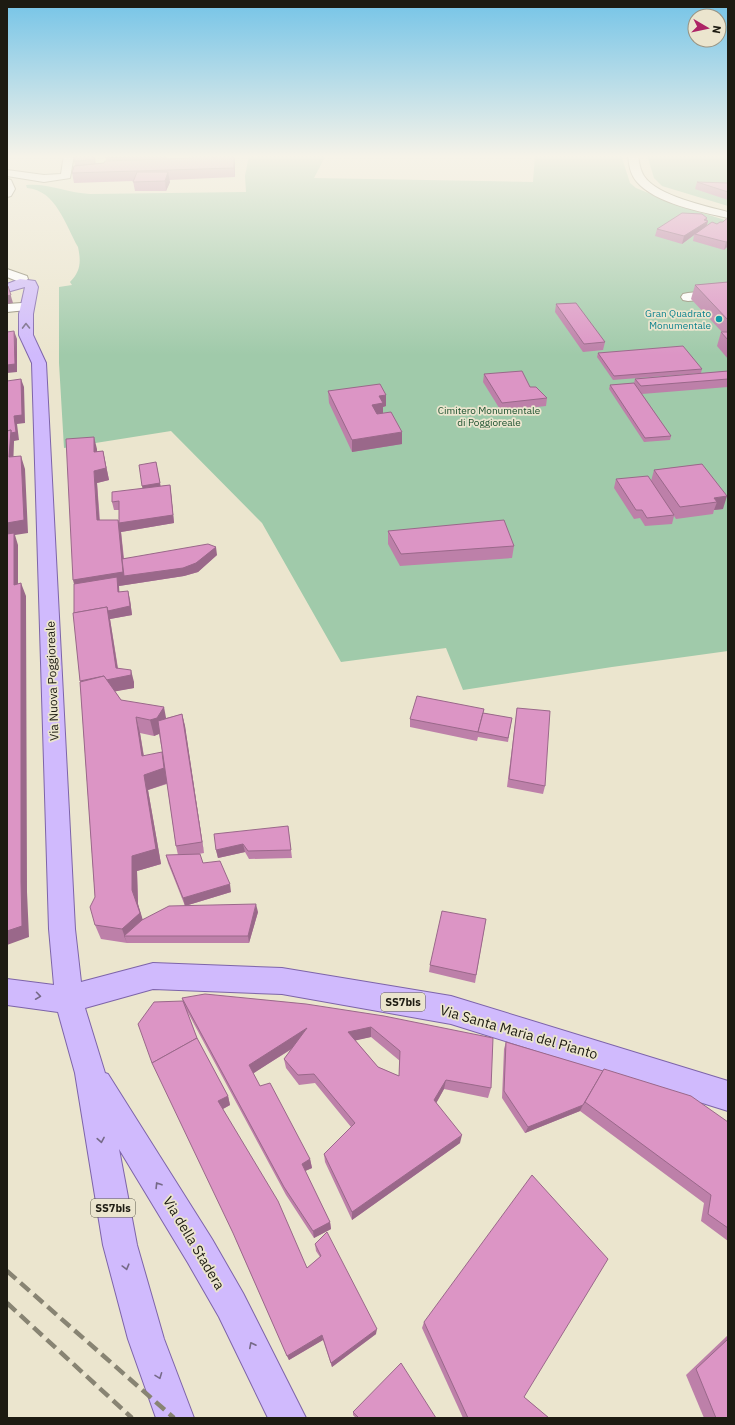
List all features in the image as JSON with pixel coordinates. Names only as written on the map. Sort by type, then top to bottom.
[{"type":"main road","name":"Via Nuova Poggioreale","points":[[13,285],[24,283],[30,284],[32,288],[26,314],[26,335],[40,363],[62,930],[69,999]]},
{"type":"main road","name":"Via Santa Maria del Pianto","points":[[7,992],[69,999],[153,976],[201,976],[282,981],[451,1010],[728,1096]]},
{"type":"main road","name":"Via della Stadera","points":[[69,999],[90,1074],[120,1245],[146,1340],[175,1418]]},
{"type":"main road","name":"Via della Stadera","points":[[90,1074],[204,1258],[231,1305],[287,1418]]},
{"type":"street","points":[[7,273],[13,285]]},
{"type":"street","points":[[688,297],[728,293]]},
{"type":"street","points":[[7,308],[22,307]]},
{"type":"green space","name":"Cimitero Monumentale di Poggioreale","points":[[65,222],[728,222],[728,651],[463,690],[446,648],[341,662],[262,523],[171,431],[64,448],[59,363],[59,287],[72,285],[70,282],[78,270],[80,261],[78,247]]},
{"type":"building","points":[[669,222],[707,222],[684,236],[657,229]]},
{"type":"building","points":[[712,222],[717,224],[728,222],[728,241],[726,242],[695,234]]},
{"type":"building","points":[[728,282],[728,320],[695,285]]},
{"type":"building","points":[[7,286],[11,295],[7,296]]},
{"type":"building","points":[[576,303],[605,342],[584,344],[556,304]]},
{"type":"building","points":[[14,331],[15,364],[7,365],[7,332]]},
{"type":"building","points":[[721,332],[728,332],[728,340]]},
{"type":"building","points":[[683,346],[702,369],[614,376],[598,353]]},
{"type":"building","points":[[522,371],[530,387],[536,387],[547,398],[502,403],[484,374]]},
{"type":"building","points":[[728,371],[728,379],[641,386],[635,379]]},
{"type":"building","points":[[21,379],[22,415],[14,416],[16,432],[11,433],[11,430],[7,431],[7,381]]},
{"type":"building","points":[[634,383],[671,436],[645,438],[610,385]]},
{"type":"building","points":[[380,384],[386,395],[379,396],[383,403],[372,405],[377,414],[391,412],[402,432],[352,440],[328,391]]},
{"type":"building","points":[[11,430],[9,457],[21,456],[24,520],[7,523],[7,431]]},
{"type":"building","points":[[94,437],[94,452],[103,451],[106,468],[94,471],[97,520],[118,520],[123,572],[73,580],[66,439]]},
{"type":"building","points":[[156,462],[160,483],[142,486],[139,465]]},
{"type":"building","points":[[702,464],[727,496],[714,498],[717,502],[680,507],[654,470]]},
{"type":"building","points":[[648,476],[674,515],[647,518],[642,510],[636,510],[616,479]]},
{"type":"building","points":[[170,485],[173,515],[119,523],[119,501],[112,502],[112,492]]},
{"type":"building","points":[[504,520],[514,546],[401,554],[388,531]]},
{"type":"building","points":[[14,533],[14,585],[21,583],[22,926],[7,931],[7,534]]},
{"type":"building","points":[[208,544],[216,547],[196,563],[183,568],[124,576],[122,559]]},
{"type":"building","points":[[117,577],[118,592],[128,591],[130,606],[108,611],[107,607],[74,613],[74,584]]},
{"type":"building","points":[[107,607],[116,668],[131,670],[131,675],[106,680],[104,676],[80,681],[73,613]]},
{"type":"building","points":[[104,676],[121,700],[164,707],[157,718],[150,720],[136,717],[142,756],[162,752],[164,768],[144,775],[156,849],[132,856],[132,890],[140,913],[122,929],[95,925],[90,907],[95,897],[80,682]]},
{"type":"building","points":[[417,696],[484,709],[478,732],[410,719]]},
{"type":"building","points":[[517,708],[550,711],[545,786],[509,779]]},
{"type":"building","points":[[483,713],[512,718],[508,738],[478,732]]},
{"type":"building","points":[[182,714],[202,842],[176,846],[158,721]]},
{"type":"building","points":[[288,826],[291,850],[248,851],[243,844],[216,850],[214,834]]},
{"type":"building","points":[[200,854],[203,863],[220,861],[230,884],[183,898],[166,855]]},
{"type":"building","points":[[256,904],[248,936],[124,936],[142,920],[169,906]]},
{"type":"building","points":[[442,911],[486,919],[476,975],[430,965]]},
{"type":"building","points":[[205,994],[306,1004],[384,1016],[493,1038],[491,1088],[446,1080],[434,1100],[462,1135],[352,1212],[324,1154],[355,1123],[314,1074],[298,1075],[284,1059],[307,1028],[249,1065],[260,1086],[270,1083],[310,1159],[302,1164],[330,1222],[313,1231],[284,1187],[182,998]],"holes":[[[371,1027],[400,1051],[399,1076],[378,1067],[348,1032]]]},
{"type":"building","points":[[183,1001],[197,1038],[152,1063],[138,1024],[154,1002]]},
{"type":"building","points":[[197,1038],[228,1096],[218,1101],[278,1201],[307,1268],[321,1256],[315,1244],[327,1232],[377,1329],[331,1363],[322,1335],[287,1356],[233,1233],[152,1063]]},
{"type":"building","points":[[506,1042],[603,1071],[583,1105],[528,1127],[504,1091]]},
{"type":"building","points":[[604,1069],[691,1096],[728,1122],[728,1228],[708,1214],[711,1195],[585,1102]]},
{"type":"building","points":[[532,1175],[608,1259],[524,1397],[549,1418],[468,1418],[424,1322]]},
{"type":"building","points":[[728,1339],[728,1418],[716,1418],[696,1369]]},
{"type":"building","points":[[401,1363],[436,1418],[359,1418],[353,1412]]},
{"type":"railway","points":[[7,1271],[174,1418]]},
{"type":"railway","points":[[7,1303],[132,1418]]},
{"type":"place","name":"Gran Quadrato Monumentale","points":[[719,319]]}]
